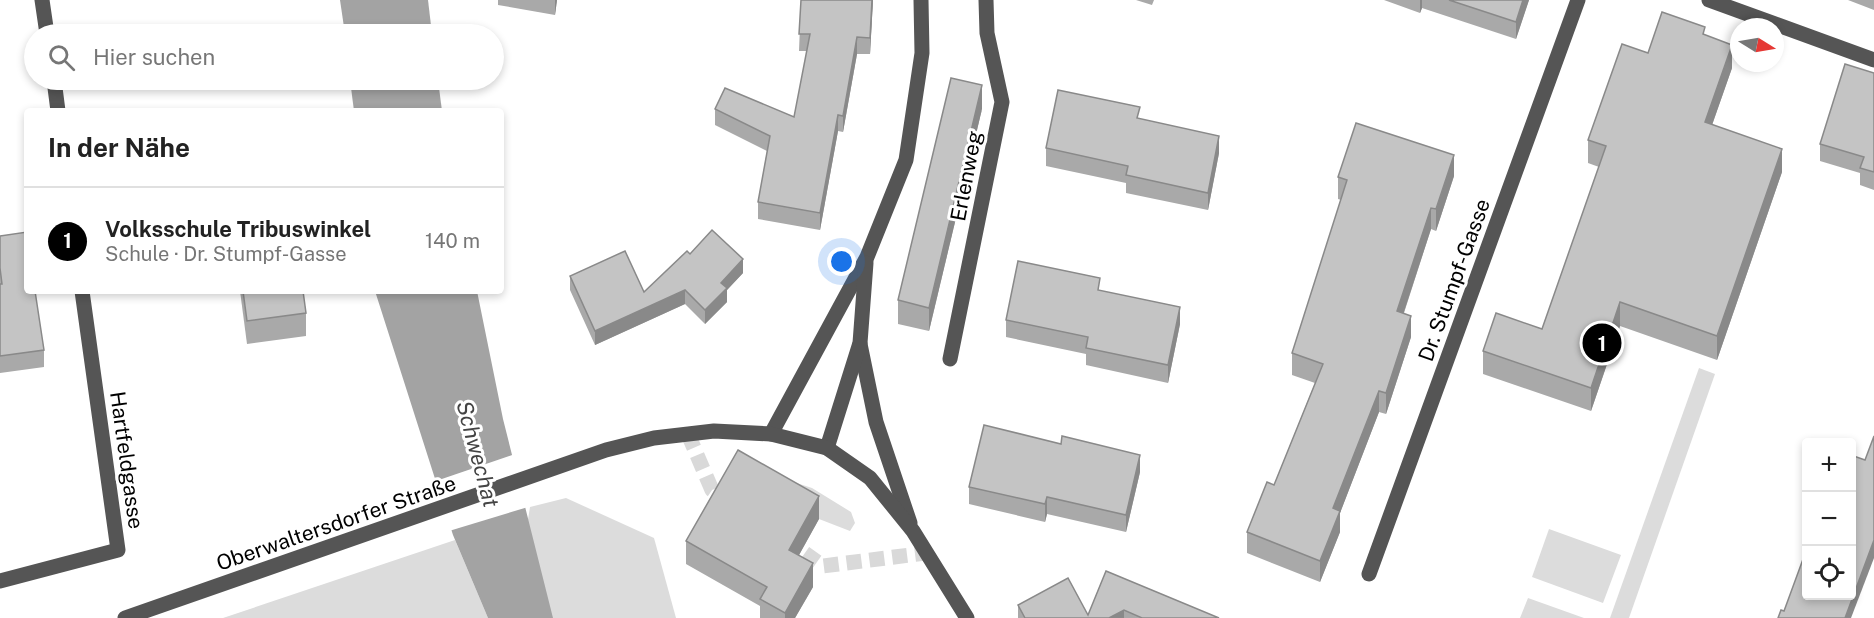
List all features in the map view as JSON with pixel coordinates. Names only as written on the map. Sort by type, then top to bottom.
[{"type":"street","points":[[42,0],[46,24]]},
{"type":"street","points":[[771,434],[867,256],[906,160],[922,53],[921,0]]},
{"type":"street","name":"Erlenweg","points":[[950,359],[1002,102],[987,33],[986,0]]},
{"type":"street","name":"Dr. Stumpf-Gasse","points":[[1370,574],[1578,0]]},
{"type":"street","points":[[1709,0],[1874,60]]},
{"type":"street","points":[[55,90],[58,108]]},
{"type":"street","points":[[867,256],[860,343],[827,448],[870,478],[913,531],[967,618]]},
{"type":"street","name":"Hartfeldgasse","points":[[0,581],[118,550],[82,294]]},
{"type":"street","points":[[860,343],[876,422],[913,531]]},
{"type":"street","name":"Oberwaltersdorfer Straße","points":[[125,618],[606,450],[654,438],[714,431],[771,434],[827,448]]},
{"type":"shaded area","points":[[1699,368],[1715,374],[1629,618],[1610,618]]},
{"type":"shaded area","points":[[760,471],[812,488],[851,512],[855,523],[850,531],[819,519],[753,481]]},
{"type":"shaded area","points":[[566,498],[654,538],[676,618],[512,618],[530,507]]},
{"type":"shaded area","points":[[1549,529],[1621,555],[1603,603],[1532,577]]},
{"type":"shaded area","points":[[455,540],[488,618],[223,618]]},
{"type":"shaded area","points":[[1528,598],[1584,618],[1520,618]]},
{"type":"water","points":[[340,0],[428,0],[431,24],[344,24]]},
{"type":"water","points":[[351,90],[439,90],[442,108],[354,108]]},
{"type":"water","name":"Schwechat","points":[[376,294],[478,294],[503,419],[553,618],[488,618],[453,535]]},
{"type":"pier","points":[[515,454],[528,507],[449,531],[433,482]]},
{"type":"building","points":[[801,0],[872,0],[870,38],[857,37],[843,116],[838,115],[820,213],[758,202],[770,136],[715,109],[725,88],[794,117],[810,34],[799,34]]},
{"type":"building","points":[[1449,0],[1523,0],[1516,22]]},
{"type":"building","points":[[1662,12],[1705,27],[1703,34],[1730,44],[1730,51],[1705,122],[1782,149],[1717,336],[1620,302],[1591,388],[1483,351],[1496,313],[1542,329],[1606,146],[1588,140],[1622,44],[1648,53]]},
{"type":"building","points":[[1845,64],[1874,73],[1874,172],[1860,168],[1864,157],[1820,144]]},
{"type":"building","points":[[951,78],[982,85],[929,308],[898,300]]},
{"type":"building","points":[[1058,90],[1140,107],[1137,118],[1219,136],[1208,193],[1126,175],[1128,166],[1046,148]]},
{"type":"building","points":[[1356,123],[1454,155],[1436,209],[1431,208],[1397,311],[1411,316],[1386,393],[1379,391],[1333,508],[1340,511],[1320,561],[1247,532],[1267,482],[1274,485],[1323,364],[1292,353],[1347,180],[1338,177]]},
{"type":"building","points":[[712,230],[743,259],[721,283],[727,288],[705,310],[685,290],[595,331],[570,276],[625,251],[644,292],[687,251],[690,254]]},
{"type":"building","points":[[24,232],[24,294],[35,294],[44,350],[0,356],[0,284],[2,284],[0,236]]},
{"type":"building","points":[[1018,261],[1100,278],[1098,290],[1180,307],[1168,365],[1086,348],[1088,337],[1006,320]]},
{"type":"building","points":[[243,294],[303,294],[306,313],[247,321]]},
{"type":"building","points":[[984,425],[1061,444],[1062,436],[1140,455],[1126,515],[1047,497],[1045,504],[969,487]]},
{"type":"building","points":[[1874,436],[1874,540],[1856,588],[1856,457],[1865,460]]},
{"type":"building","points":[[738,450],[819,496],[789,550],[813,563],[785,613],[760,599],[767,587],[686,541]]},
{"type":"building","points":[[1802,562],[1802,600],[1852,600],[1845,618],[1778,618],[1781,610],[1784,611]]},
{"type":"building","points":[[1106,571],[1219,618],[1142,618],[1124,610],[1109,618],[1025,618],[1018,605],[1068,578],[1088,615]]},
{"type":"tunnel","points":[[688,434],[712,490],[731,503]]},
{"type":"tunnel","points":[[786,540],[823,566],[926,553]]},
{"type":"place","name":"Volksschule Tribuswinkel","points":[[1602,343]]}]
